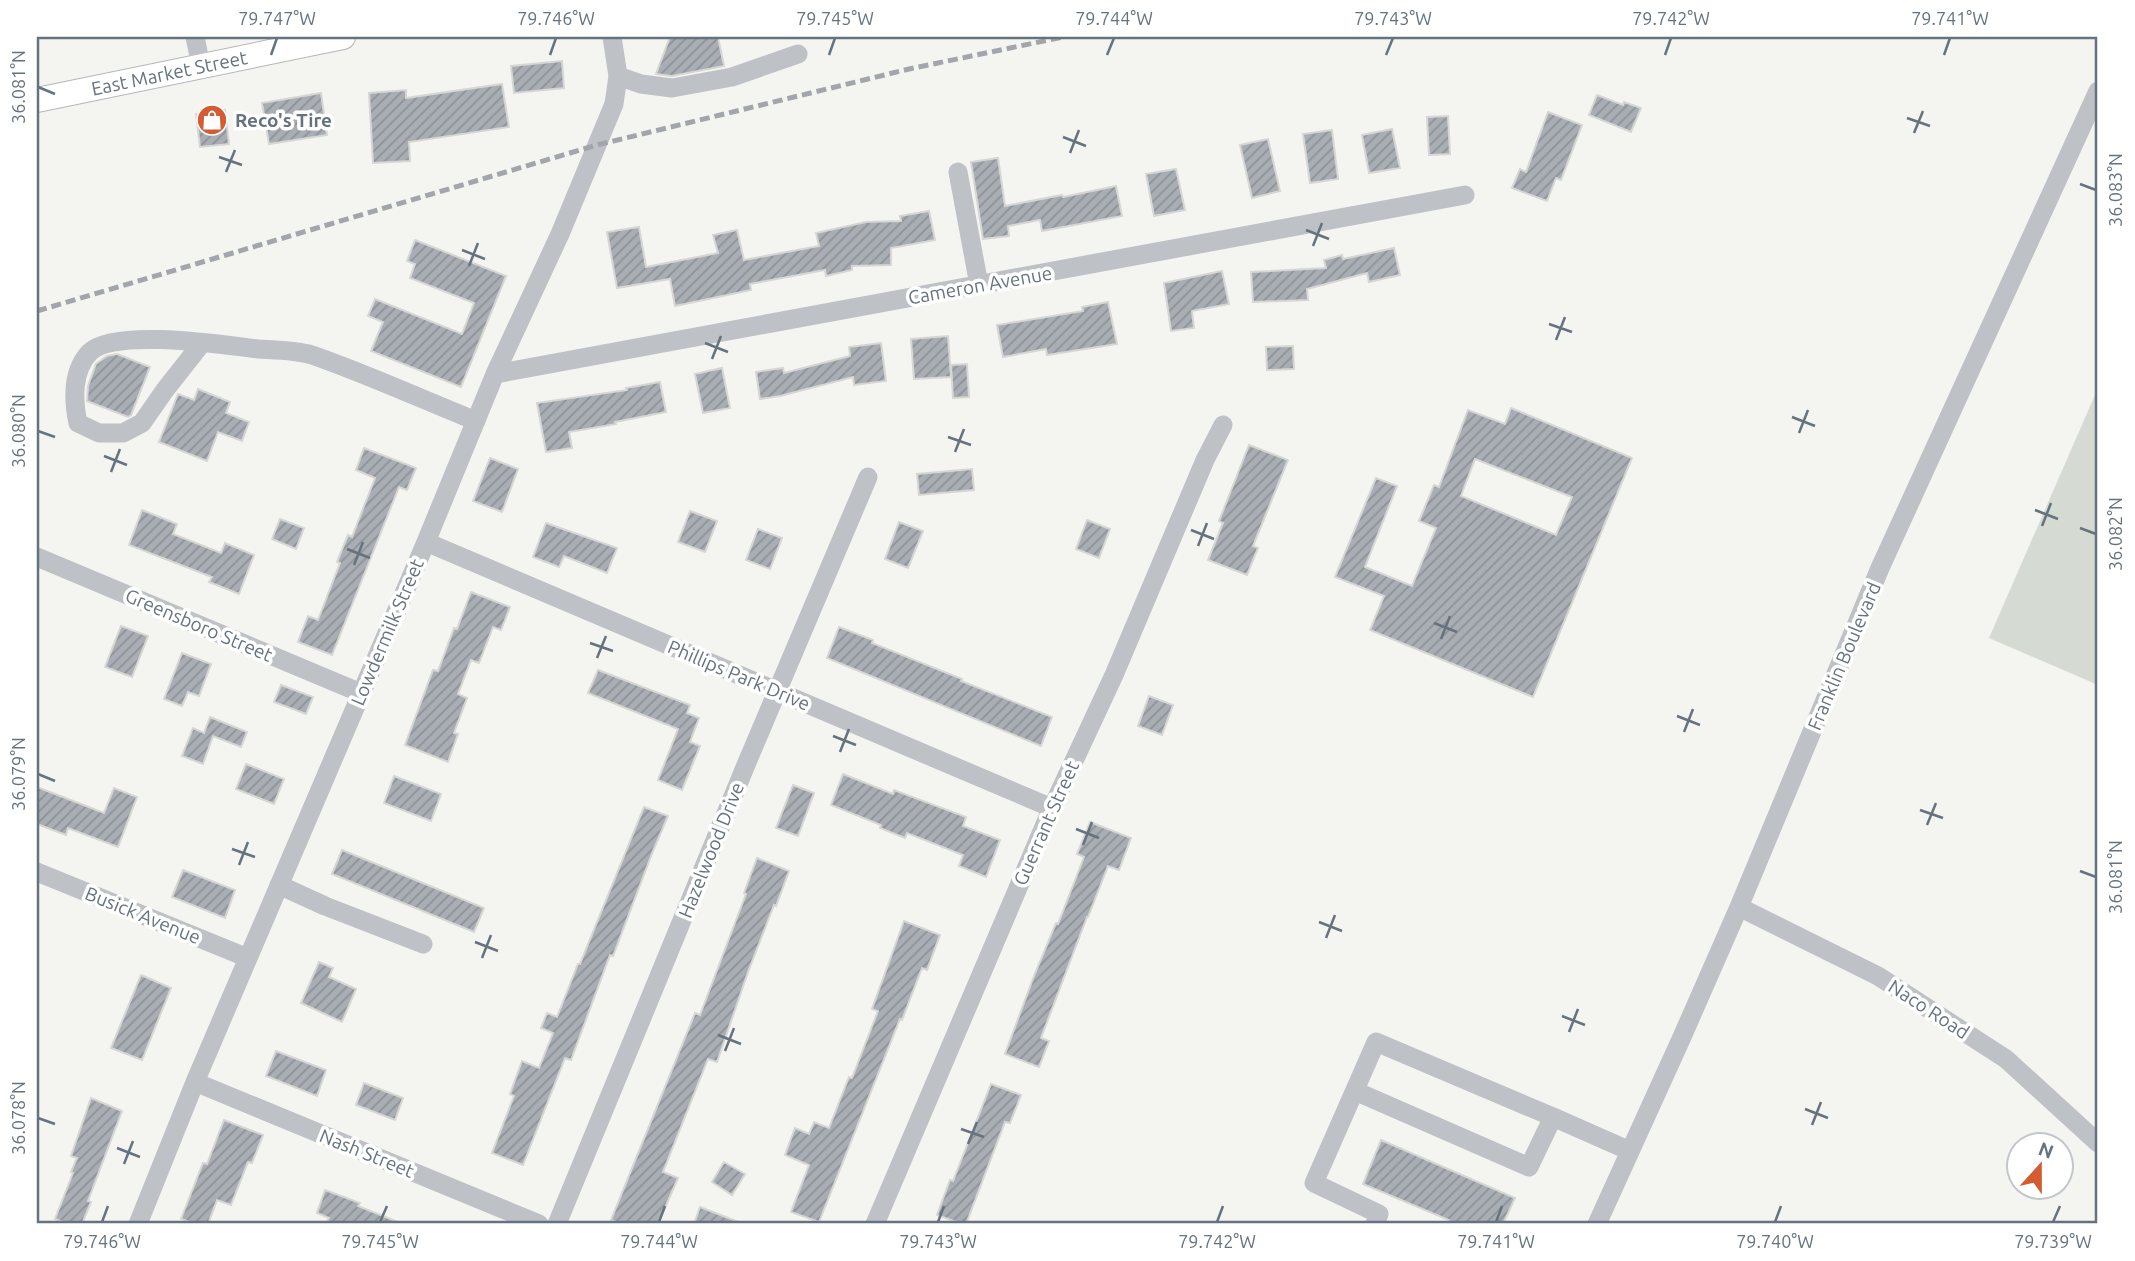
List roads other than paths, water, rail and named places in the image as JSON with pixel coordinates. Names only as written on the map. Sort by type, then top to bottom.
[{"type":"main road","name":"East Market Street","points":[[37,100],[343,37]]},
{"type":"street","points":[[195,37],[201,66]]},
{"type":"street","name":"Lowdermilk Street","points":[[138,1224],[195,1082],[495,374],[560,234],[614,104],[618,76],[612,37]]},
{"type":"street","points":[[618,76],[640,84],[672,88],[732,77],[798,54]]},
{"type":"street","name":"Franklin Boulevard","points":[[1597,1224],[1739,907],[1881,568],[2098,91]]},
{"type":"street","points":[[958,172],[979,285]]},
{"type":"street","name":"Cameron Avenue","points":[[495,374],[1465,195]]},
{"type":"street","points":[[202,343],[142,423],[123,433],[99,433],[78,423],[74,403],[76,382],[82,364],[91,350],[115,341],[168,340],[202,343],[309,354],[476,421]]},
{"type":"street","name":"Guerrant Street","points":[[875,1224],[1052,807],[1114,675],[1205,460],[1223,425]]},
{"type":"street","name":"Hazelwood Drive","points":[[557,1224],[868,477]]},
{"type":"street","name":"Phillips Park Drive","points":[[426,542],[1052,807]]},
{"type":"street","name":"Greensboro Street","points":[[37,556],[361,692]]},
{"type":"street","name":"Busick Avenue","points":[[37,872],[248,958]]},
{"type":"street","points":[[279,886],[423,943]]},
{"type":"street","name":"Naco Road","points":[[1739,907],[1878,976],[2006,1059],[2098,1143]]},
{"type":"street","points":[[1375,1224],[1379,1214],[1314,1184],[1376,1042],[1630,1152]]},
{"type":"street","name":"Nash Street","points":[[195,1082],[539,1224]]},
{"type":"street","points":[[1355,1091],[1529,1167],[1553,1117]]},
{"type":"railway","points":[[37,311],[597,145],[909,69],[1063,37]]},
{"type":"place","name":"Reco's Tire","points":[[212,120]]}]
